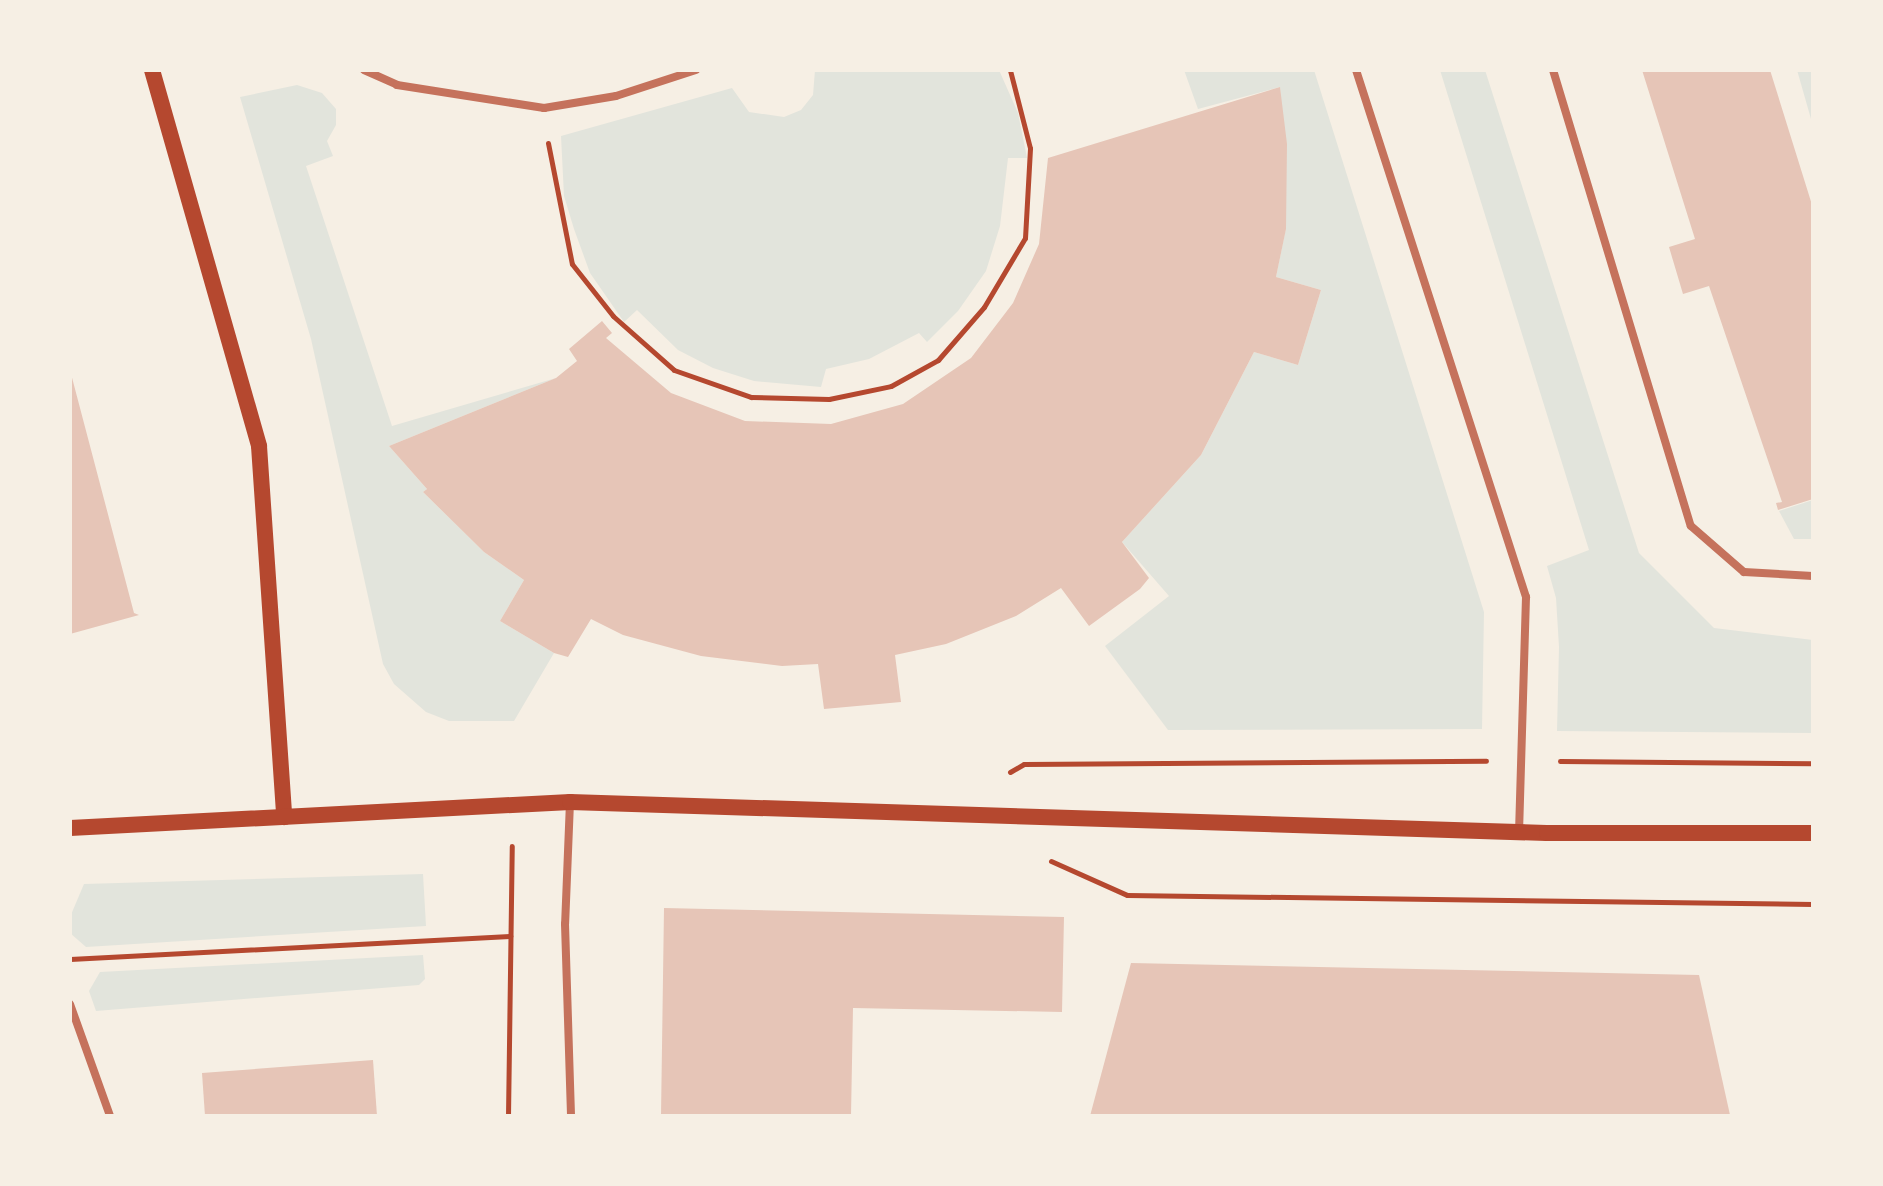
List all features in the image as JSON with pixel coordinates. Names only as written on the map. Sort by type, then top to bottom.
[{"type":"main road","points":[[152,70],[259,446],[284,817]]},
{"type":"main road","points":[[70,828],[570,802],[1519,832],[1813,833]]},
{"type":"street","points":[[364,70],[411,88],[544,108],[616,96],[696,70]]},
{"type":"street","points":[[1356,70],[1526,597],[1519,832]]},
{"type":"street","points":[[1553,70],[1691,526],[1744,572],[1813,576]]},
{"type":"street","points":[[570,802],[565,924],[571,1116]]},
{"type":"street","points":[[70,1004],[110,1116]]},
{"type":"path","points":[[544,108],[552,179],[572,264],[613,316],[674,370],[751,397],[829,399],[891,386],[938,360],[984,307],[1025,238],[1030,148],[1010,70]]},
{"type":"path","points":[[944,813],[1024,764],[1523,760],[1813,763]]},
{"type":"path","points":[[508,1116],[512,805]]},
{"type":"path","points":[[1043,857],[1127,895],[1813,904]]},
{"type":"path","points":[[70,959],[510,936]]},
{"type":"shaded area","points":[[815,70],[999,70],[1018,113],[1027,158],[1008,158],[1000,226],[986,271],[958,311],[927,342],[919,333],[869,359],[826,369],[821,387],[754,381],[713,368],[678,350],[637,310],[624,322],[590,273],[574,229],[564,196],[561,136],[732,88],[749,112],[784,117],[801,110],[813,95]]},
{"type":"shaded area","points":[[1184,70],[1314,70],[1484,612],[1482,729],[1168,730],[1105,646],[1169,596],[1122,542],[1201,455],[1254,352],[1298,365],[1321,290],[1276,277],[1286,228],[1280,87],[1198,109]]},
{"type":"shaded area","points":[[1440,70],[1485,70],[1639,553],[1714,628],[1813,640],[1813,733],[1557,731],[1559,647],[1556,598],[1547,566],[1589,550]]},
{"type":"shaded area","points":[[1797,70],[1813,70],[1813,126]]},
{"type":"shaded area","points":[[297,85],[322,93],[336,109],[336,125],[327,141],[333,156],[306,166],[392,426],[556,378],[389,446],[427,489],[423,492],[484,552],[524,580],[500,621],[554,653],[514,721],[449,721],[426,712],[394,684],[383,664],[311,339],[240,97]]},
{"type":"shaded area","points":[[1813,500],[1813,539],[1794,539],[1779,511]]},
{"type":"shaded area","points":[[423,874],[426,926],[86,947],[70,933],[70,917],[84,884]]},
{"type":"shaded area","points":[[423,955],[425,979],[419,985],[96,1011],[89,991],[100,972]]},
{"type":"building","points":[[1642,70],[1770,70],[1813,208],[1813,499],[1778,510],[1776,503],[1782,502],[1709,286],[1683,294],[1669,247],[1695,239]]},
{"type":"building","points":[[1280,87],[1287,144],[1286,229],[1276,277],[1321,290],[1298,365],[1254,352],[1201,455],[1122,542],[1149,578],[1140,589],[1089,626],[1061,588],[1016,616],[946,644],[895,655],[901,702],[824,709],[818,664],[782,666],[701,656],[623,635],[591,619],[568,657],[554,653],[500,621],[524,580],[484,552],[423,492],[427,489],[389,446],[556,378],[577,361],[569,349],[602,321],[612,333],[606,338],[671,393],[745,421],[831,424],[903,404],[971,358],[1013,303],[1039,244],[1048,158]]},
{"type":"building","points":[[70,370],[134,613],[139,615],[70,634]]},
{"type":"building","points":[[664,908],[1064,917],[1062,1012],[853,1008],[851,1116],[661,1116]]},
{"type":"building","points":[[1131,963],[1699,975],[1730,1115],[1090,1116]]},
{"type":"building","points":[[373,1060],[377,1116],[205,1116],[202,1073]]}]
